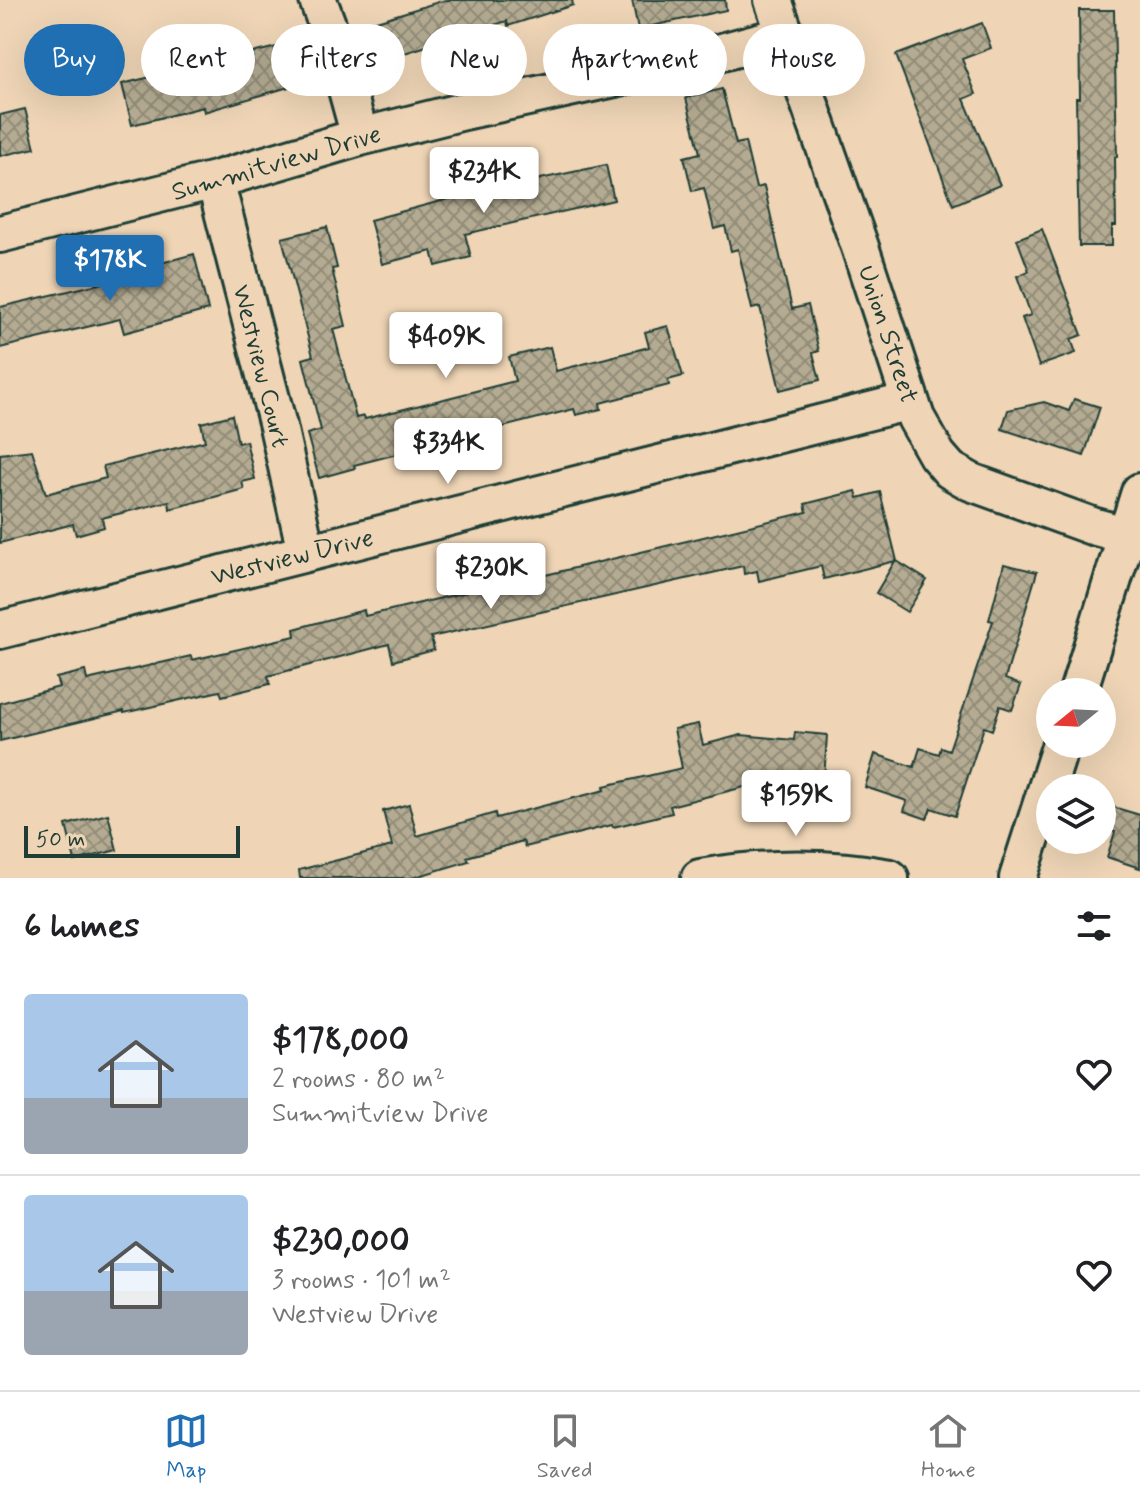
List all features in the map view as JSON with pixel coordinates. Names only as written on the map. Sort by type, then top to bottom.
[{"type":"street","points":[[318,0],[335,46],[360,137]]},
{"type":"street","name":"Union Street","points":[[773,0],[781,24]]},
{"type":"street","name":"Summitview Drive","points":[[0,234],[215,180],[360,137],[743,46]]},
{"type":"street","name":"Union Street","points":[[807,96],[910,401],[937,455],[950,470],[971,482],[1133,538]]},
{"type":"street","name":"Westview Court","points":[[215,180],[278,426],[306,552]]},
{"type":"street","name":"Westview Drive","points":[[0,630],[910,401]]},
{"type":"street","points":[[1083,678],[1133,538],[1140,492]]},
{"type":"street","points":[[1018,878],[1057,758]]},
{"type":"street","points":[[700,878],[780,868],[826,869],[890,878]]},
{"type":"building","points":[[445,0],[572,0],[573,5],[514,24],[508,24],[507,21],[497,24],[421,24],[421,48],[405,53],[405,24],[370,23]]},
{"type":"building","points":[[632,0],[725,0],[726,10],[661,24],[637,24]]},
{"type":"building","points":[[1079,10],[1114,10],[1117,157],[1116,226],[1112,226],[1112,246],[1079,246],[1076,98],[1080,98]]},
{"type":"building","points":[[982,23],[991,48],[962,59],[976,94],[964,99],[1000,185],[953,205],[896,55]]},
{"type":"building","points":[[271,48],[271,92],[204,112],[203,107],[132,125],[125,83],[141,79],[141,96],[255,96],[255,52]]},
{"type":"building","points":[[724,96],[736,144],[745,142],[756,188],[764,186],[792,309],[808,305],[819,351],[813,353],[820,380],[780,390],[760,307],[752,309],[738,249],[731,251],[725,226],[714,229],[704,188],[692,191],[684,157],[700,153],[686,98]]},
{"type":"building","points":[[25,109],[35,148],[0,156],[0,115]]},
{"type":"building","points":[[606,165],[614,200],[465,234],[471,257],[436,266],[432,251],[382,264],[370,220],[456,197]]},
{"type":"building","points":[[327,227],[337,268],[332,269],[346,326],[333,329],[356,418],[364,416],[365,419],[515,381],[509,357],[550,347],[556,371],[649,347],[645,332],[668,326],[683,376],[668,380],[669,385],[600,403],[601,409],[576,415],[574,409],[354,465],[355,468],[319,478],[307,434],[321,430],[303,359],[313,356],[282,238]]},
{"type":"building","points":[[1042,229],[1082,335],[1071,339],[1076,353],[1039,366],[1022,318],[1031,315],[1017,276],[1029,271],[1017,239]]},
{"type":"building","points":[[194,254],[208,310],[124,333],[120,319],[0,348],[0,307],[111,281],[110,277]]},
{"type":"building","points":[[1074,399],[1100,407],[1084,456],[1002,429],[1008,410],[1044,402],[1069,411]]},
{"type":"building","points":[[232,415],[238,443],[246,441],[255,479],[242,482],[244,489],[170,509],[169,501],[102,518],[104,527],[76,535],[73,524],[0,543],[0,454],[32,450],[46,494],[106,478],[103,466],[205,441],[201,423]]},
{"type":"building","points":[[856,491],[858,498],[880,492],[897,561],[927,580],[907,612],[876,593],[895,561],[824,579],[821,566],[759,581],[757,571],[744,574],[743,566],[431,637],[434,650],[393,661],[389,644],[268,676],[270,684],[222,696],[220,691],[0,741],[0,703],[59,687],[56,678],[85,671],[87,680],[295,636],[294,629],[364,610],[365,616],[467,592],[466,587],[535,571],[537,577],[807,512],[805,504]]},
{"type":"building","points":[[1004,564],[1037,572],[1005,679],[1021,685],[1012,710],[1000,706],[992,730],[984,727],[955,816],[931,808],[927,819],[904,811],[907,801],[865,787],[875,754],[914,767],[920,748],[939,754],[941,747],[949,750],[993,621],[989,620]]},
{"type":"building","points":[[698,724],[703,745],[741,735],[794,740],[795,732],[827,735],[824,780],[753,773],[756,784],[670,806],[672,813],[525,847],[523,841],[467,857],[469,861],[412,878],[300,878],[299,870],[392,846],[383,811],[409,804],[417,836],[495,813],[496,818],[605,790],[604,786],[682,768],[674,729]]},
{"type":"building","points":[[1116,808],[1140,815],[1140,868],[1107,857],[1108,854],[1116,854]]},
{"type":"building","points":[[108,814],[117,850],[75,861],[66,825]]}]
